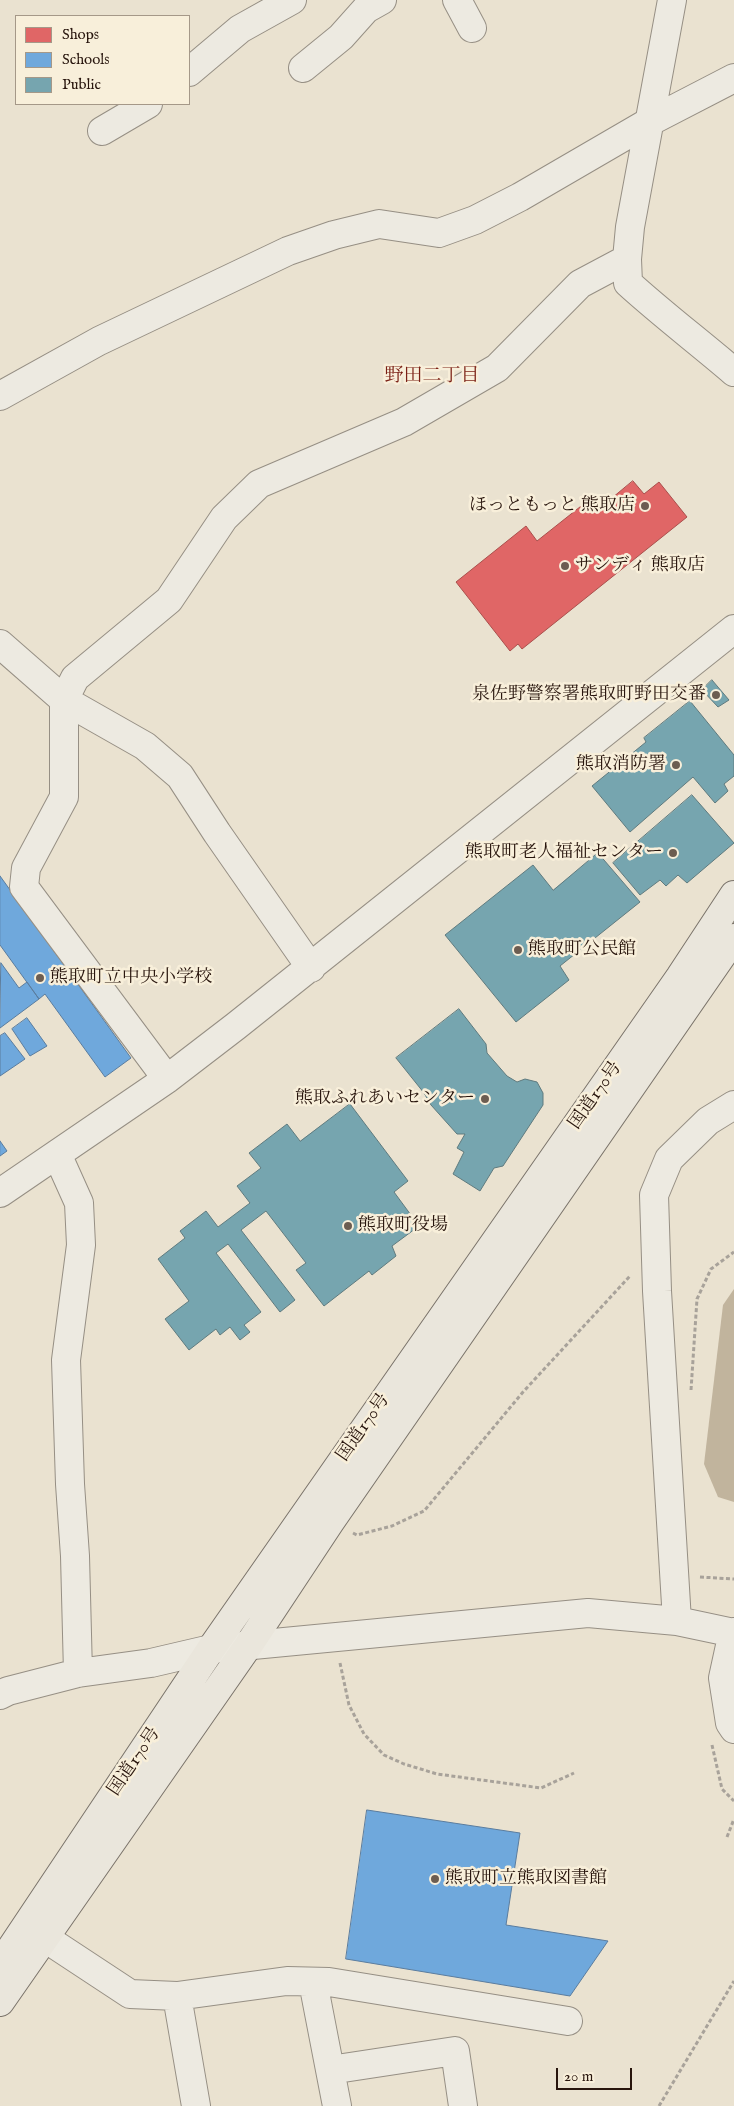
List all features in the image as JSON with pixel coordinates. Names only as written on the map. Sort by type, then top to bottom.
[{"type":"highway","name":"国道170号","points":[[0,1965],[211,1649],[680,977],[734,895]]},
{"type":"highway","name":"国道170号","points":[[0,2002],[248,1646],[330,1522],[734,938]]},
{"type":"street","points":[[190,71],[240,29],[292,0]]},
{"type":"street","points":[[303,68],[341,38],[366,9],[382,0]]},
{"type":"street","points":[[457,0],[472,28]]},
{"type":"street","points":[[672,0],[630,227],[627,258],[628,283],[660,312],[697,339],[734,372]]},
{"type":"street","points":[[0,396],[99,340],[288,251],[334,234],[379,224],[439,233],[475,220],[520,197],[649,122],[734,78]]},
{"type":"street","points":[[102,131],[146,105]]},
{"type":"street","points":[[167,1079],[24,887],[26,868],[64,797],[64,700],[75,678],[169,600],[224,518],[258,484],[404,422],[498,368],[580,284],[627,258]]},
{"type":"street","points":[[0,1193],[167,1079],[311,968],[528,792],[734,629]]},
{"type":"street","points":[[0,644],[64,700],[145,746],[180,776],[217,833],[311,968]]},
{"type":"street","points":[[677,1621],[654,1195],[669,1158],[708,1121],[734,1105]]},
{"type":"street","points":[[57,1154],[79,1203],[81,1245],[66,1360],[78,1673]]},
{"type":"street","points":[[0,1695],[8,1691],[78,1673],[151,1663],[211,1649],[337,1635],[588,1612],[677,1621],[734,1632],[723,1678],[730,1723],[722,1732]]},
{"type":"street","points":[[45,1938],[130,1994],[178,1996],[287,1981],[329,1982],[568,2021]]},
{"type":"street","points":[[313,1982],[337,2106]]},
{"type":"street","points":[[178,1996],[196,2106]]},
{"type":"street","points":[[330,2070],[455,2052],[463,2106]]},
{"type":"path","points":[[330,1522],[357,1535],[392,1526],[424,1511],[523,1392],[656,1247]]},
{"type":"path","points":[[691,1394],[697,1299],[712,1269],[734,1252]]},
{"type":"path","points":[[699,1576],[734,1579]]},
{"type":"path","points":[[337,1635],[341,1676],[349,1705],[364,1734],[384,1754],[404,1764],[437,1774],[541,1788],[574,1773]]},
{"type":"path","points":[[722,1732],[722,1789],[734,1800]]},
{"type":"path","points":[[727,1837],[734,1819]]},
{"type":"path","points":[[660,2106],[734,1981]]},
{"type":"shaded area","points":[[734,1289],[734,1502],[718,1497],[704,1464],[723,1305]]},
{"type":"building: Shops","points":[[633,481],[644,494],[659,482],[687,517],[522,649],[518,644],[510,651],[456,582],[526,526],[537,541],[595,495],[603,505]]},
{"type":"building: Schools","points":[[0,876],[131,1058],[105,1077],[45,994],[39,999],[0,945]]},
{"type":"building: Schools","points":[[1,963],[19,988],[27,982],[39,999],[0,1028]]},
{"type":"building: Schools","points":[[27,1018],[47,1046],[30,1056],[12,1029]]},
{"type":"building: Schools","points":[[5,1033],[25,1059],[0,1076],[0,1036]]},
{"type":"building: Schools","points":[[0,1141],[7,1151],[0,1156]]},
{"type":"building: Schools","name":"熊取町立熊取図書館","points":[[367,1810],[520,1833],[506,1925],[608,1941],[570,1996],[346,1959]]},
{"type":"building: Public","name":"泉佐野警察署熊取町野田交番","points":[[712,680],[729,700],[718,707],[702,690]]},
{"type":"building: Public","name":"熊取消防署","points":[[690,701],[734,755],[734,776],[724,784],[728,791],[715,803],[693,777],[630,832],[592,786],[646,742],[644,738]]},
{"type":"building: Public","name":"熊取町老人福祉センター","points":[[692,795],[734,843],[687,883],[678,875],[666,886],[660,880],[640,895],[613,863]]},
{"type":"building: Public","name":"熊取町公民館","points":[[598,853],[640,902],[560,966],[569,980],[516,1022],[445,935],[533,865],[553,890]]},
{"type":"building: Public","name":"熊取ふれあいセンター","points":[[459,1009],[486,1044],[487,1053],[507,1076],[517,1082],[525,1079],[537,1082],[543,1093],[543,1105],[503,1166],[494,1168],[480,1191],[453,1174],[464,1152],[457,1148],[465,1134],[457,1134],[431,1105],[424,1093],[396,1058]]},
{"type":"building: Public","name":"熊取町役場","points":[[350,1104],[408,1181],[394,1192],[419,1226],[392,1246],[396,1256],[372,1275],[369,1271],[324,1306],[296,1270],[306,1263],[266,1211],[241,1230],[295,1300],[280,1312],[228,1244],[216,1253],[261,1312],[244,1325],[250,1332],[240,1340],[230,1327],[220,1335],[216,1329],[189,1350],[165,1319],[189,1301],[158,1259],[185,1238],[180,1231],[206,1211],[218,1227],[250,1203],[237,1186],[261,1168],[249,1153],[287,1124],[300,1141]]},
{"type":"place","name":"ほっともっと 熊取店","points":[[645,506]]},
{"type":"place","name":"サンディ 熊取店","points":[[565,566]]},
{"type":"place","name":"泉佐野警察署熊取町野田交番","points":[[716,695]]},
{"type":"place","name":"熊取消防署","points":[[676,765]]},
{"type":"place","name":"熊取町老人福祉センター","points":[[673,853]]},
{"type":"place","name":"熊取町公民館","points":[[518,950]]},
{"type":"place","name":"熊取町立中央小学校","points":[[40,978]]},
{"type":"place","name":"熊取ふれあいセンター","points":[[485,1099]]},
{"type":"place","name":"熊取町役場","points":[[348,1226]]},
{"type":"place","name":"熊取町立熊取図書館","points":[[435,1879]]},
{"type":"district","name":"野田二丁目","points":[[432,377]]}]
